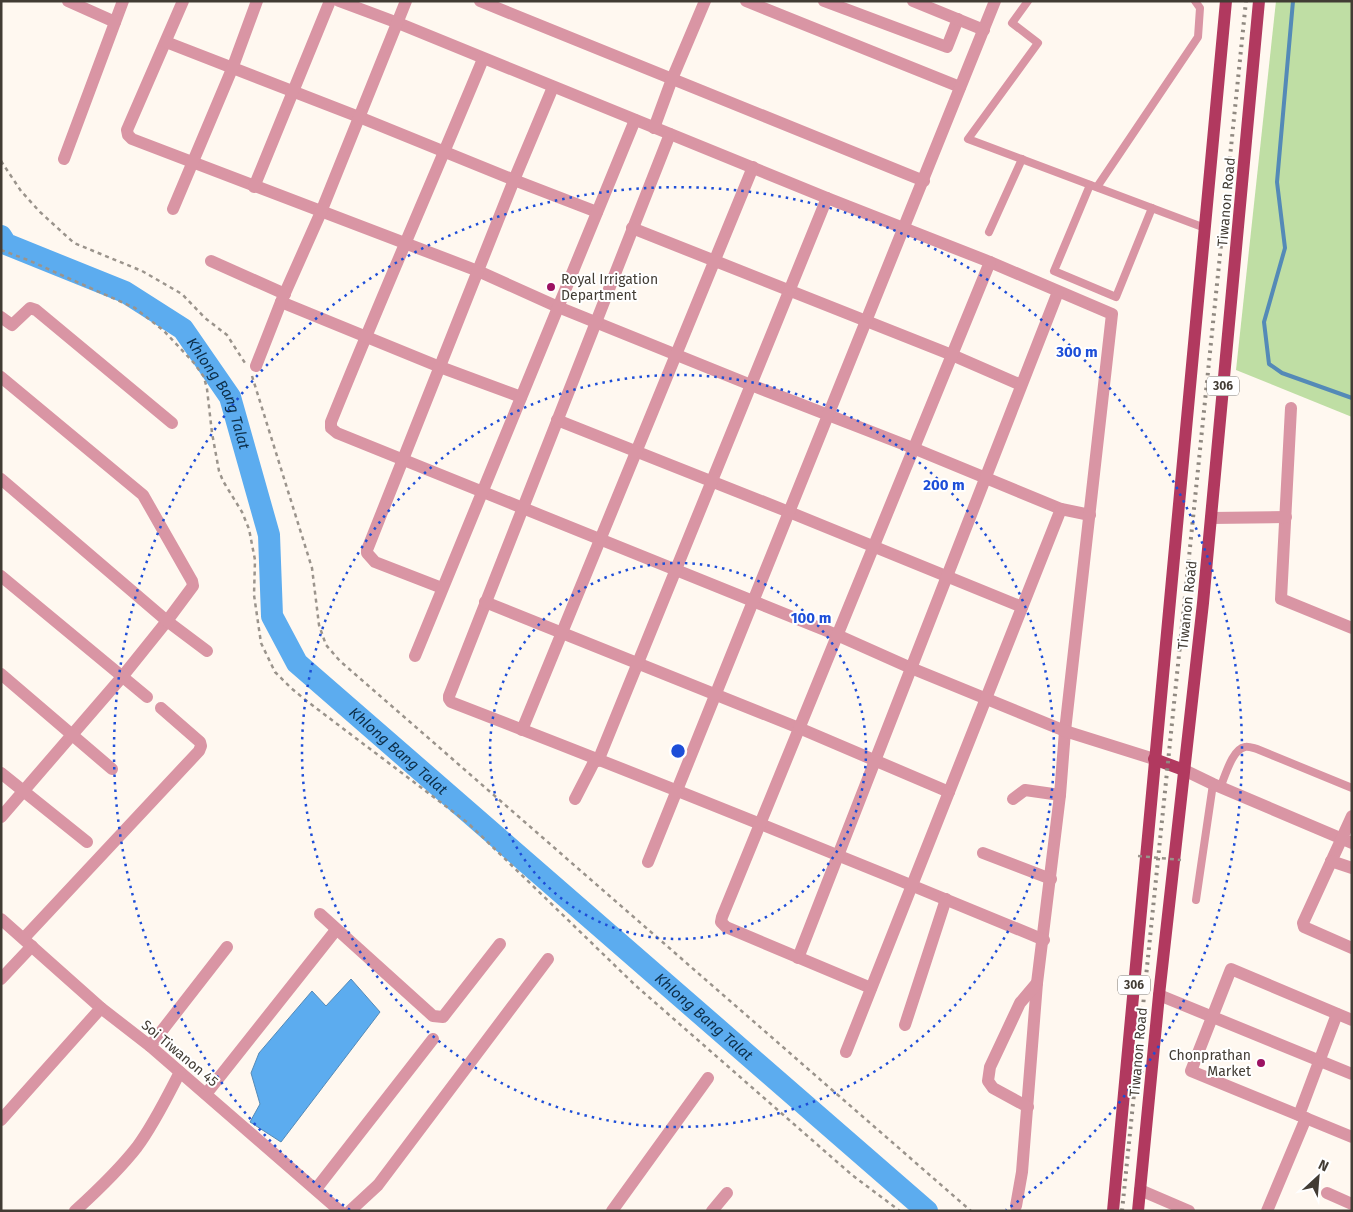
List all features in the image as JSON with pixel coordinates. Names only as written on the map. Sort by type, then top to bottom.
[{"type":"main road","name":"Tiwanon Road","points":[[1113,1211],[1226,1]]},
{"type":"main road","name":"Tiwanon Road","points":[[1138,1211],[1159,995],[1211,518],[1259,1]]},
{"type":"main road","points":[[1154,759],[1184,770]]},
{"type":"street","points":[[68,1],[115,22]]},
{"type":"street","points":[[64,159],[123,1]]},
{"type":"street","points":[[183,1],[127,130],[128,135],[132,139],[254,187],[406,243],[558,307],[914,448],[1061,509],[1090,515]]},
{"type":"street","points":[[174,209],[232,69],[257,1]]},
{"type":"street","points":[[254,187],[330,1]]},
{"type":"street","points":[[339,1],[398,23],[827,198],[990,262],[1112,314],[1065,731],[1051,879],[1037,983],[1022,1172],[1016,1206]]},
{"type":"street","points":[[256,366],[283,298],[322,212],[406,1]]},
{"type":"street","points":[[480,1],[924,181]]},
{"type":"street","points":[[654,128],[672,79],[705,1]]},
{"type":"street","points":[[746,1],[960,87]]},
{"type":"street","points":[[824,1],[947,48],[958,19]]},
{"type":"street","points":[[914,1],[984,30]]},
{"type":"street","points":[[648,862],[995,1]]},
{"type":"street","points":[[166,42],[597,212]]},
{"type":"street","points":[[483,59],[365,337],[330,422],[331,428],[337,434],[483,491],[837,635],[911,668],[1065,731],[1154,759]]},
{"type":"street","points":[[442,588],[374,562],[367,553],[402,459],[514,180],[554,87]]},
{"type":"street","points":[[415,656],[635,120]]},
{"type":"street","points":[[670,134],[448,699],[451,702],[760,823],[1044,940]]},
{"type":"street","points":[[522,730],[753,167]]},
{"type":"street","points":[[576,799],[597,760],[676,571],[827,198]]},
{"type":"street","points":[[632,228],[952,354],[1021,385]]},
{"type":"street","points":[[212,261],[283,298],[365,337],[521,397]]},
{"type":"street","points":[[871,988],[726,927],[721,922],[990,262]]},
{"type":"street","points":[[798,958],[1058,292]]},
{"type":"street","points":[[1,317],[12,325],[30,308],[36,310],[172,423]]},
{"type":"street","points":[[1,377],[143,495],[192,580],[193,586],[168,621],[122,677],[1,817]]},
{"type":"street","points":[[1291,408],[1281,599],[1352,628]]},
{"type":"street","points":[[557,420],[874,545],[946,577],[1022,607]]},
{"type":"street","points":[[1,479],[168,621],[207,651]]},
{"type":"street","points":[[846,1052],[1061,509]]},
{"type":"street","points":[[1211,518],[1286,516]]},
{"type":"street","points":[[1,576],[147,697]]},
{"type":"street","points":[[485,602],[799,728],[949,792]]},
{"type":"street","points":[[1,674],[112,769]]},
{"type":"street","points":[[1,979],[28,942],[199,751],[200,742],[160,708]]},
{"type":"street","points":[[1184,770],[1347,841]]},
{"type":"street","points":[[1,773],[87,842]]},
{"type":"street","points":[[1013,800],[1025,790],[1060,794]]},
{"type":"street","points":[[1352,816],[1347,841],[1331,861],[1303,923],[1304,927],[1352,948]]},
{"type":"street","points":[[983,853],[1051,879]]},
{"type":"street","points":[[1331,861],[1352,868]]},
{"type":"street","points":[[905,1026],[946,899]]},
{"type":"street","points":[[320,914],[433,1016],[438,1018],[443,1017],[500,944]]},
{"type":"street","name":"Soi Tiwanon 45","points":[[1,919],[101,1008],[150,1046],[340,1211]]},
{"type":"street","points":[[206,1094],[336,930]]},
{"type":"street","points":[[150,1046],[228,947]]},
{"type":"street","points":[[350,1211],[378,1184],[548,959]]},
{"type":"street","points":[[1352,1020],[1231,969],[1214,1018],[1191,1071],[1352,1137]]},
{"type":"street","points":[[1028,1107],[993,1088],[988,1081],[990,1067],[1020,1003],[1037,983]]},
{"type":"street","points":[[1159,995],[1352,1074]]},
{"type":"street","points":[[1,1120],[101,1008]]},
{"type":"street","points":[[1267,1211],[1337,1014]]},
{"type":"street","points":[[316,1189],[433,1039]]},
{"type":"street","points":[[75,1211],[116,1172],[138,1146],[157,1116],[180,1072]]},
{"type":"street","points":[[612,1211],[708,1078]]},
{"type":"street","points":[[1140,1190],[1189,1211]]},
{"type":"street","points":[[712,1211],[728,1193]]},
{"type":"street","points":[[1327,1193],[1352,1204]]},
{"type":"lane","points":[[1028,1],[1012,23],[1038,43],[968,139],[1205,228]]},
{"type":"lane","points":[[1152,208],[1116,296],[1054,271],[1093,186],[1198,38],[1200,8],[1195,1]]},
{"type":"lane","points":[[989,232],[1022,159]]},
{"type":"lane","points":[[1196,900],[1217,786],[1233,756],[1239,749],[1245,747],[1257,748],[1352,788]]},
{"type":"path","points":[[1,250],[119,300],[143,313],[164,331],[194,362],[204,378],[207,388],[219,471],[242,512],[251,536],[255,560],[256,610],[261,643],[268,660],[280,677],[308,702],[468,823],[635,985],[852,1174],[900,1211]]},
{"type":"path","points":[[1138,856],[1181,860]]},
{"type":"green space","points":[[1276,1],[1352,1],[1352,417],[1236,370]]},
{"type":"water","points":[[351,979],[380,1012],[281,1142],[250,1122],[260,1104],[251,1073],[259,1053],[312,991],[326,1006]]},
{"type":"waterway","points":[[1293,1],[1277,182],[1285,248],[1264,322],[1269,364],[1282,373],[1352,398]]},
{"type":"waterway","name":"Khlong Bang Talat","points":[[1,236],[6,244],[125,292],[183,329],[230,397],[269,535],[272,616],[297,663],[927,1211]]},
{"type":"railway","points":[[1122,1211],[1246,1]]},
{"type":"place","name":"Royal Irrigation Department","points":[[551,287]]},
{"type":"place","name":"Chonprathan Market","points":[[1261,1063]]}]
